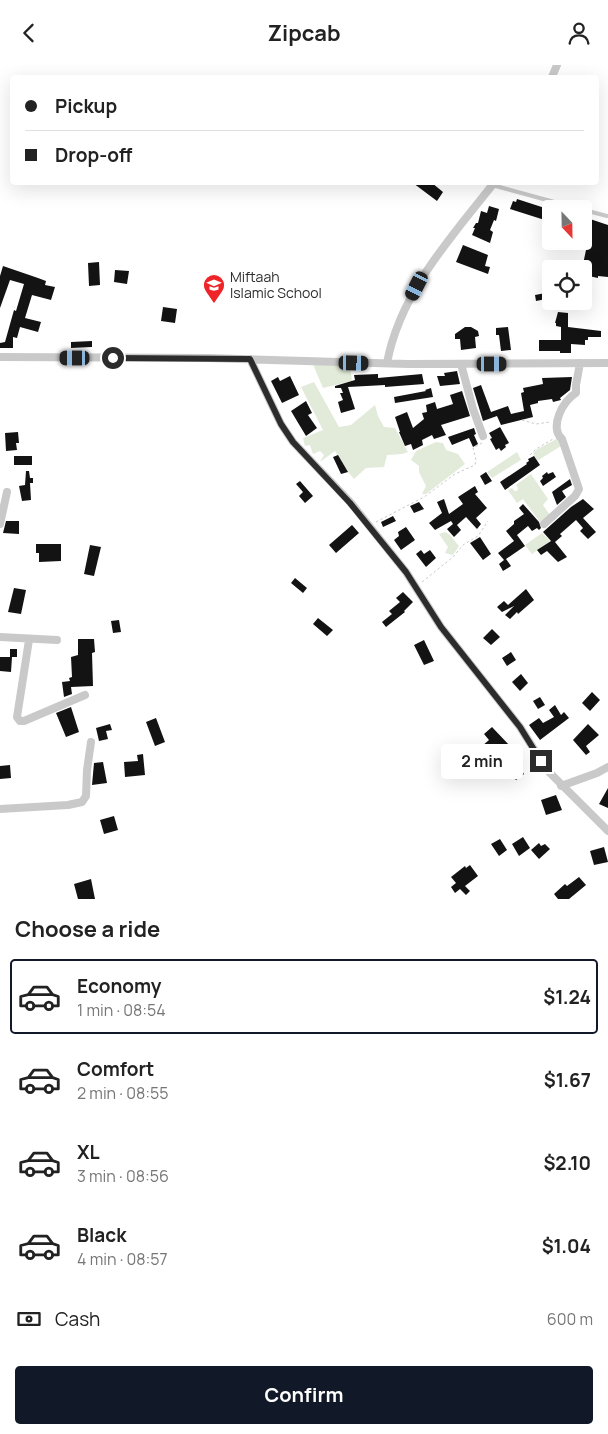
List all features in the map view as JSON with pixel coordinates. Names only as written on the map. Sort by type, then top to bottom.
[{"type":"street","points":[[387,363],[391,343],[399,321],[417,286],[452,235],[492,185]]},
{"type":"street","points":[[0,357],[250,359],[461,364],[608,363]]},
{"type":"street","points":[[250,359],[281,424],[293,442],[350,503],[406,572],[441,627],[520,727],[547,770],[608,831]]},
{"type":"street","points":[[544,524],[575,496],[579,489],[557,429],[559,417],[570,396],[576,393],[580,363]]},
{"type":"street","points":[[461,364],[473,409],[483,436]]},
{"type":"street","points":[[0,524],[7,492]]},
{"type":"street","points":[[0,637],[57,640]]},
{"type":"street","points":[[29,640],[17,717],[20,721],[86,695]]},
{"type":"street","points":[[0,809],[68,805],[82,802],[86,796],[91,742]]},
{"type":"street","points":[[561,786],[608,767]]},
{"type":"lane","points":[[496,185],[549,200]]},
{"type":"lane","points":[[592,212],[607,216]]},
{"type":"path","points":[[522,420],[536,424],[545,423],[559,417]]},
{"type":"path","points":[[369,527],[375,522],[424,497],[455,474],[476,465],[473,448],[483,443],[485,440],[483,436]]},
{"type":"path","points":[[530,455],[536,449],[558,436]]},
{"type":"path","points":[[416,587],[453,557],[462,545],[478,536],[488,521]]},
{"type":"green space","points":[[312,362],[350,365],[352,381],[323,388]]},
{"type":"green space","points":[[314,382],[339,427],[351,425],[375,405],[384,427],[395,428],[408,452],[387,455],[384,467],[366,468],[354,479],[335,451],[320,462],[324,455],[320,451],[313,454],[310,445],[305,446],[303,438],[323,430],[301,387]]},
{"type":"green space","points":[[558,438],[561,446],[537,461],[533,453]]},
{"type":"green space","points":[[436,442],[443,443],[446,450],[458,454],[465,464],[426,494],[422,494],[426,486],[419,472],[419,466],[411,460],[416,451]]},
{"type":"green space","points":[[517,452],[521,460],[492,478],[487,472]]},
{"type":"green space","points":[[531,474],[548,499],[543,505],[550,515],[540,522],[523,499],[517,503],[508,490],[512,488],[517,491],[516,485]]},
{"type":"green space","points":[[445,532],[459,546],[453,555],[445,553],[448,547],[439,534]]},
{"type":"green space","points":[[542,533],[550,541],[532,554],[525,545]]},
{"type":"building","points":[[416,185],[434,185],[443,192],[437,201]]},
{"type":"building","points":[[517,199],[542,207],[542,219],[510,209],[513,201],[516,202]]},
{"type":"building","points":[[489,206],[499,209],[496,221],[494,220],[490,230],[493,232],[490,243],[472,235],[475,228],[473,228],[478,223],[481,211],[487,213]]},
{"type":"building","points":[[592,220],[608,225],[608,277],[592,277],[592,260],[584,260],[586,250],[592,250]]},
{"type":"building","points":[[463,245],[488,255],[485,266],[490,267],[488,274],[456,262]]},
{"type":"building","points":[[99,262],[100,285],[89,286],[88,263]]},
{"type":"building","points":[[3,266],[46,281],[45,285],[55,287],[51,300],[32,295],[25,318],[41,322],[38,332],[20,327],[17,338],[13,337],[13,348],[0,348],[0,343],[5,342],[24,284],[10,280],[0,308],[0,276]]},
{"type":"building","points":[[115,270],[129,271],[127,284],[114,282]]},
{"type":"building","points":[[542,294],[542,300],[536,301],[535,295]]},
{"type":"building","points":[[163,307],[177,309],[175,323],[161,321]]},
{"type":"building","points":[[558,312],[568,313],[568,327],[601,331],[601,337],[588,337],[588,340],[585,340],[585,345],[571,344],[571,353],[539,351],[539,340],[561,340],[561,327],[556,326],[555,323]]},
{"type":"building","points":[[465,327],[471,327],[478,331],[479,336],[475,337],[476,348],[461,350],[460,339],[455,339],[455,334]]},
{"type":"building","points":[[508,327],[511,350],[501,351],[496,328]]},
{"type":"building","points":[[92,341],[92,347],[71,348],[71,342]]},
{"type":"building","points":[[457,371],[460,384],[440,386],[437,376],[445,376],[444,373]]},
{"type":"building","points":[[378,374],[378,378],[422,374],[424,384],[348,387],[355,409],[341,413],[338,402],[343,400],[340,393],[343,393],[341,388],[335,388],[335,386],[355,380],[354,375]]},
{"type":"building","points":[[290,376],[299,395],[282,403],[271,381],[278,377],[280,381]]},
{"type":"building","points":[[572,377],[570,390],[560,398],[561,400],[553,402],[552,399],[538,401],[538,403],[530,405],[533,417],[501,425],[497,416],[483,421],[473,388],[481,385],[491,412],[508,406],[511,414],[524,411],[521,393],[524,392],[523,388],[543,384],[542,378]]},
{"type":"building","points":[[431,388],[433,397],[395,403],[394,397],[426,391]]},
{"type":"building","points":[[462,391],[470,416],[441,425],[446,435],[434,439],[432,435],[422,440],[423,445],[413,450],[411,444],[405,446],[395,417],[407,412],[413,428],[424,419],[422,413],[427,412],[426,405],[435,402],[437,409],[453,404],[450,395]]},
{"type":"building","points":[[306,401],[312,413],[308,415],[317,428],[306,436],[291,411]]},
{"type":"building","points":[[500,427],[509,443],[501,451],[499,448],[496,450],[489,433]]},
{"type":"building","points":[[474,428],[476,434],[474,435],[478,444],[473,447],[469,438],[452,445],[448,437]]},
{"type":"building","points":[[18,432],[19,443],[16,443],[17,450],[6,451],[5,433]]},
{"type":"building","points":[[338,455],[348,472],[341,474],[333,457]]},
{"type":"building","points":[[14,456],[32,456],[32,465],[14,465]]},
{"type":"building","points":[[534,456],[540,465],[505,490],[500,482],[527,464],[528,459]]},
{"type":"building","points":[[26,471],[29,471],[30,478],[33,478],[33,483],[30,483],[31,500],[22,501],[19,486],[25,485]]},
{"type":"building","points":[[486,472],[492,481],[485,485],[480,476]]},
{"type":"building","points":[[547,472],[548,474],[553,472],[556,477],[543,486],[540,481]]},
{"type":"building","points":[[570,479],[572,485],[562,491],[566,497],[557,505],[552,492]]},
{"type":"building","points":[[300,481],[313,496],[305,503],[299,496],[303,492],[296,484]]},
{"type":"building","points":[[475,486],[478,492],[475,494],[487,508],[476,518],[481,524],[477,529],[466,517],[457,525],[461,530],[454,537],[447,529],[453,524],[451,521],[435,530],[429,523],[442,513],[437,502],[444,499],[449,514],[463,504],[458,497]]},
{"type":"building","points":[[583,499],[594,509],[583,518],[596,532],[588,539],[580,531],[583,528],[576,520],[560,534],[562,536],[555,542],[567,557],[558,562],[547,551],[541,555],[537,550],[551,541],[543,532]]},
{"type":"building","points":[[419,502],[424,509],[414,513],[410,506]]},
{"type":"building","points":[[523,504],[539,522],[541,528],[532,531],[528,526],[517,535],[525,546],[506,559],[511,566],[503,571],[499,564],[504,560],[498,553],[514,541],[506,531],[514,524],[514,521],[524,514],[519,508]]},
{"type":"building","points":[[393,516],[396,521],[383,527],[381,522]]},
{"type":"building","points":[[6,521],[19,521],[19,534],[3,533]]},
{"type":"building","points":[[352,525],[359,533],[336,553],[329,545]]},
{"type":"building","points":[[406,527],[415,540],[401,550],[394,540],[399,536],[398,532]]},
{"type":"building","points":[[480,537],[491,554],[483,560],[470,543]]},
{"type":"building","points":[[36,544],[61,544],[61,561],[39,562]]},
{"type":"building","points":[[90,545],[101,547],[94,576],[84,574]]},
{"type":"building","points":[[421,550],[424,554],[430,550],[436,558],[426,567],[416,554]]},
{"type":"building","points":[[295,578],[307,588],[303,593],[291,583]]},
{"type":"building","points":[[14,588],[26,590],[21,614],[8,612]]},
{"type":"building","points":[[526,589],[534,600],[510,619],[505,615],[514,606],[502,612],[497,607],[504,601],[508,605]]},
{"type":"building","points":[[403,592],[413,602],[405,612],[386,627],[382,622],[392,614],[389,611],[400,602],[396,598]]},
{"type":"building","points":[[318,618],[333,630],[327,636],[313,624]]},
{"type":"building","points":[[119,620],[121,632],[113,633],[111,621]]},
{"type":"building","points":[[492,629],[500,637],[491,645],[483,638]]},
{"type":"building","points":[[78,639],[94,639],[95,652],[92,653],[93,686],[71,687],[72,694],[64,697],[62,682],[70,681],[69,678],[72,677],[71,657],[78,655]]},
{"type":"building","points":[[424,640],[434,661],[424,665],[414,645]]},
{"type":"building","points":[[10,649],[17,649],[17,657],[12,657],[11,672],[0,671],[0,657],[10,657]]},
{"type":"building","points":[[511,652],[516,660],[507,666],[502,658]]},
{"type":"building","points":[[521,674],[528,683],[520,691],[512,682]]},
{"type":"building","points":[[592,692],[600,700],[590,711],[582,703]]},
{"type":"building","points":[[540,697],[545,705],[538,709],[533,701]]},
{"type":"building","points":[[555,705],[561,715],[564,712],[569,718],[540,740],[529,725],[539,718],[543,723],[554,717],[549,710]]},
{"type":"building","points":[[71,707],[79,732],[66,737],[56,713]]},
{"type":"building","points":[[156,718],[165,742],[155,746],[146,722]]},
{"type":"building","points":[[110,724],[112,730],[106,731],[108,739],[99,741],[96,728]]},
{"type":"building","points":[[588,724],[599,735],[586,746],[590,752],[586,755],[573,740]]},
{"type":"building","points":[[492,727],[510,746],[493,758],[482,746],[489,740],[484,734]]},
{"type":"building","points":[[143,754],[145,775],[125,777],[124,762],[138,761],[137,755]]},
{"type":"building","points":[[103,762],[107,783],[92,785],[94,763]]},
{"type":"building","points":[[516,763],[524,774],[516,780],[508,770]]},
{"type":"building","points":[[10,765],[11,778],[0,779],[0,766]]},
{"type":"building","points":[[608,788],[608,808],[599,804]]},
{"type":"building","points":[[556,795],[562,810],[546,815],[541,800]]},
{"type":"building","points":[[114,816],[118,830],[104,834],[100,820]]},
{"type":"building","points":[[523,837],[530,848],[519,856],[512,844]]},
{"type":"building","points":[[500,839],[507,850],[499,856],[491,844]]},
{"type":"building","points":[[539,843],[541,846],[545,844],[550,849],[539,859],[531,850]]},
{"type":"building","points":[[604,847],[608,862],[594,865],[590,851]]},
{"type":"building","points":[[470,865],[478,876],[465,886],[470,891],[466,895],[460,889],[455,893],[451,887],[456,883],[451,877],[465,866],[466,868]]},
{"type":"building","points":[[579,877],[586,885],[569,899],[558,899],[554,894],[565,884],[567,886]]},
{"type":"building","points":[[91,879],[95,899],[78,899],[74,884]]},
{"type":"place","name":"Miftaah Islamic School","points":[[214,304]]},
{"type":"route","points":[[113,358],[250,359],[281,424],[293,442],[350,503],[406,572],[441,627],[520,727],[541,761]]}]
